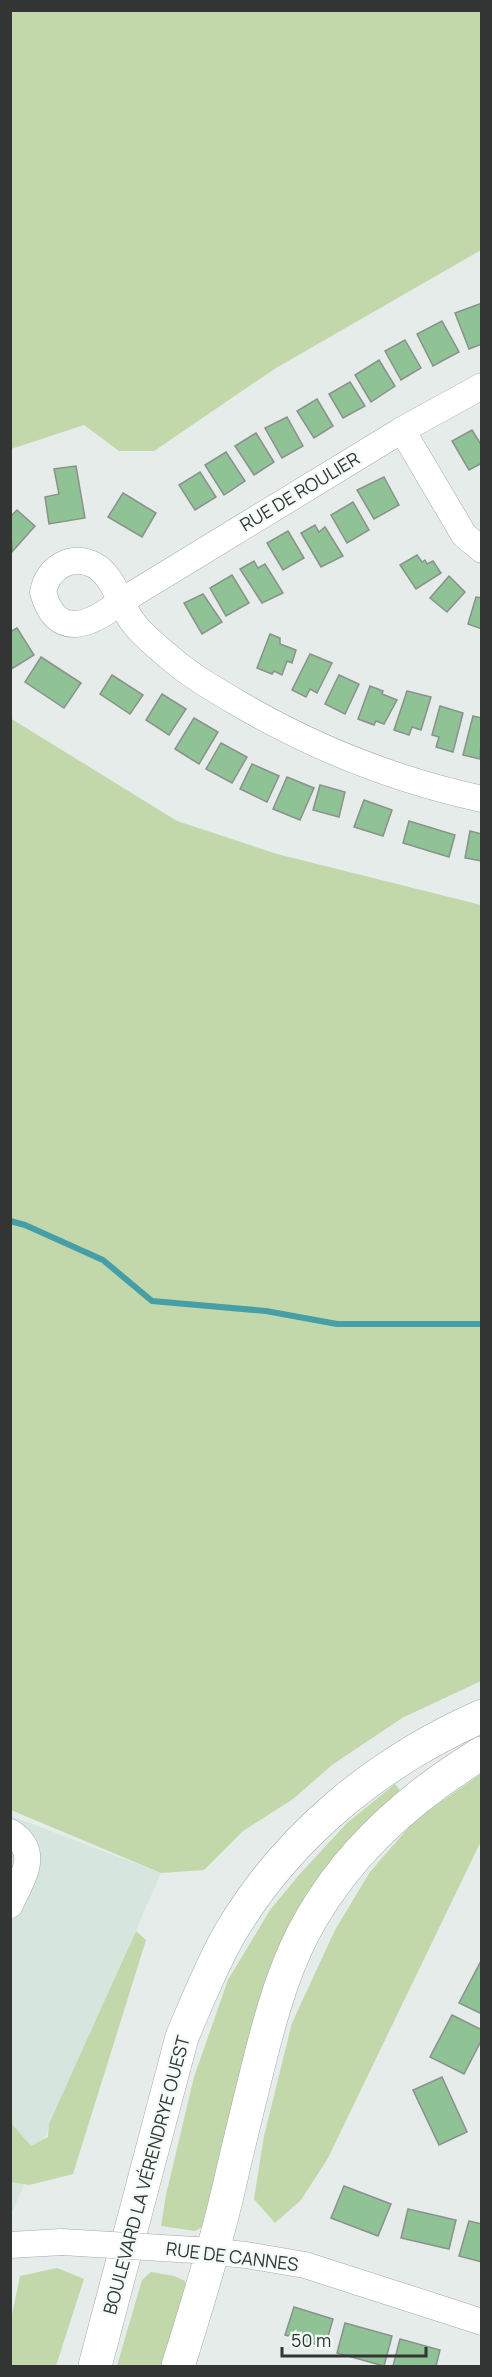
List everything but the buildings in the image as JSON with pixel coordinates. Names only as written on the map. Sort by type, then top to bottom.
[{"type":"main road","name":"BOULEVARD LA VÉRENDRYE OUEST","points":[[95,2367],[182,2037],[221,1951],[248,1905],[284,1859],[329,1812],[351,1794],[395,1761],[482,1716]]},
{"type":"main road","points":[[178,2367],[207,2279],[204,2251],[276,2001],[286,1971],[310,1919],[345,1870],[389,1822],[425,1791],[482,1753]]},
{"type":"main road","points":[[81,2367],[140,2199]]},
{"type":"street","name":"RUE DE ROULIER","points":[[482,386],[402,430],[120,602],[133,622],[168,657],[213,689],[261,717],[307,741],[360,763],[482,799]]},
{"type":"street","points":[[402,430],[464,535],[482,550]]},
{"type":"street","points":[[10,1832],[26,1845],[29,1862],[10,1905]]},
{"type":"street","name":"RUE DE CANNES","points":[[10,2245],[62,2242],[246,2255],[304,2265],[482,2322]]},
{"type":"shaded area","points":[[11,1816],[161,1873],[13,2210],[11,2210]]},
{"type":"green space","points":[[10,11],[481,11],[481,250],[276,368],[154,451],[119,451],[84,425],[11,449]]},
{"type":"green space","points":[[10,718],[177,821],[277,854],[481,905],[481,1681],[402,1718],[332,1765],[293,1799],[243,1831],[204,1870],[161,1873],[11,1810]]},
{"type":"green space","points":[[481,1774],[481,1841],[328,2158],[301,2200],[275,2223],[254,2199],[264,2136],[292,2023],[335,1930],[370,1872],[416,1819]]},
{"type":"green space","points":[[395,1784],[401,1792],[350,1844],[206,2225],[195,2231],[161,2226],[166,2195],[194,2077],[228,1980],[270,1910],[299,1875],[347,1823]]},
{"type":"green space","points":[[136,1931],[146,1940],[73,2174],[29,2185],[11,2182],[11,2123],[31,2146],[48,2137],[49,2124]]},
{"type":"green space","points":[[57,2268],[84,2279],[56,2366],[11,2366],[11,2319],[20,2276]]},
{"type":"green space","points":[[151,2272],[174,2276],[185,2281],[186,2299],[164,2366],[117,2366],[142,2280]]},
{"type":"waterway","points":[[10,1221],[25,1225],[103,1260],[152,1301],[266,1311],[337,1324],[482,1324]]}]
